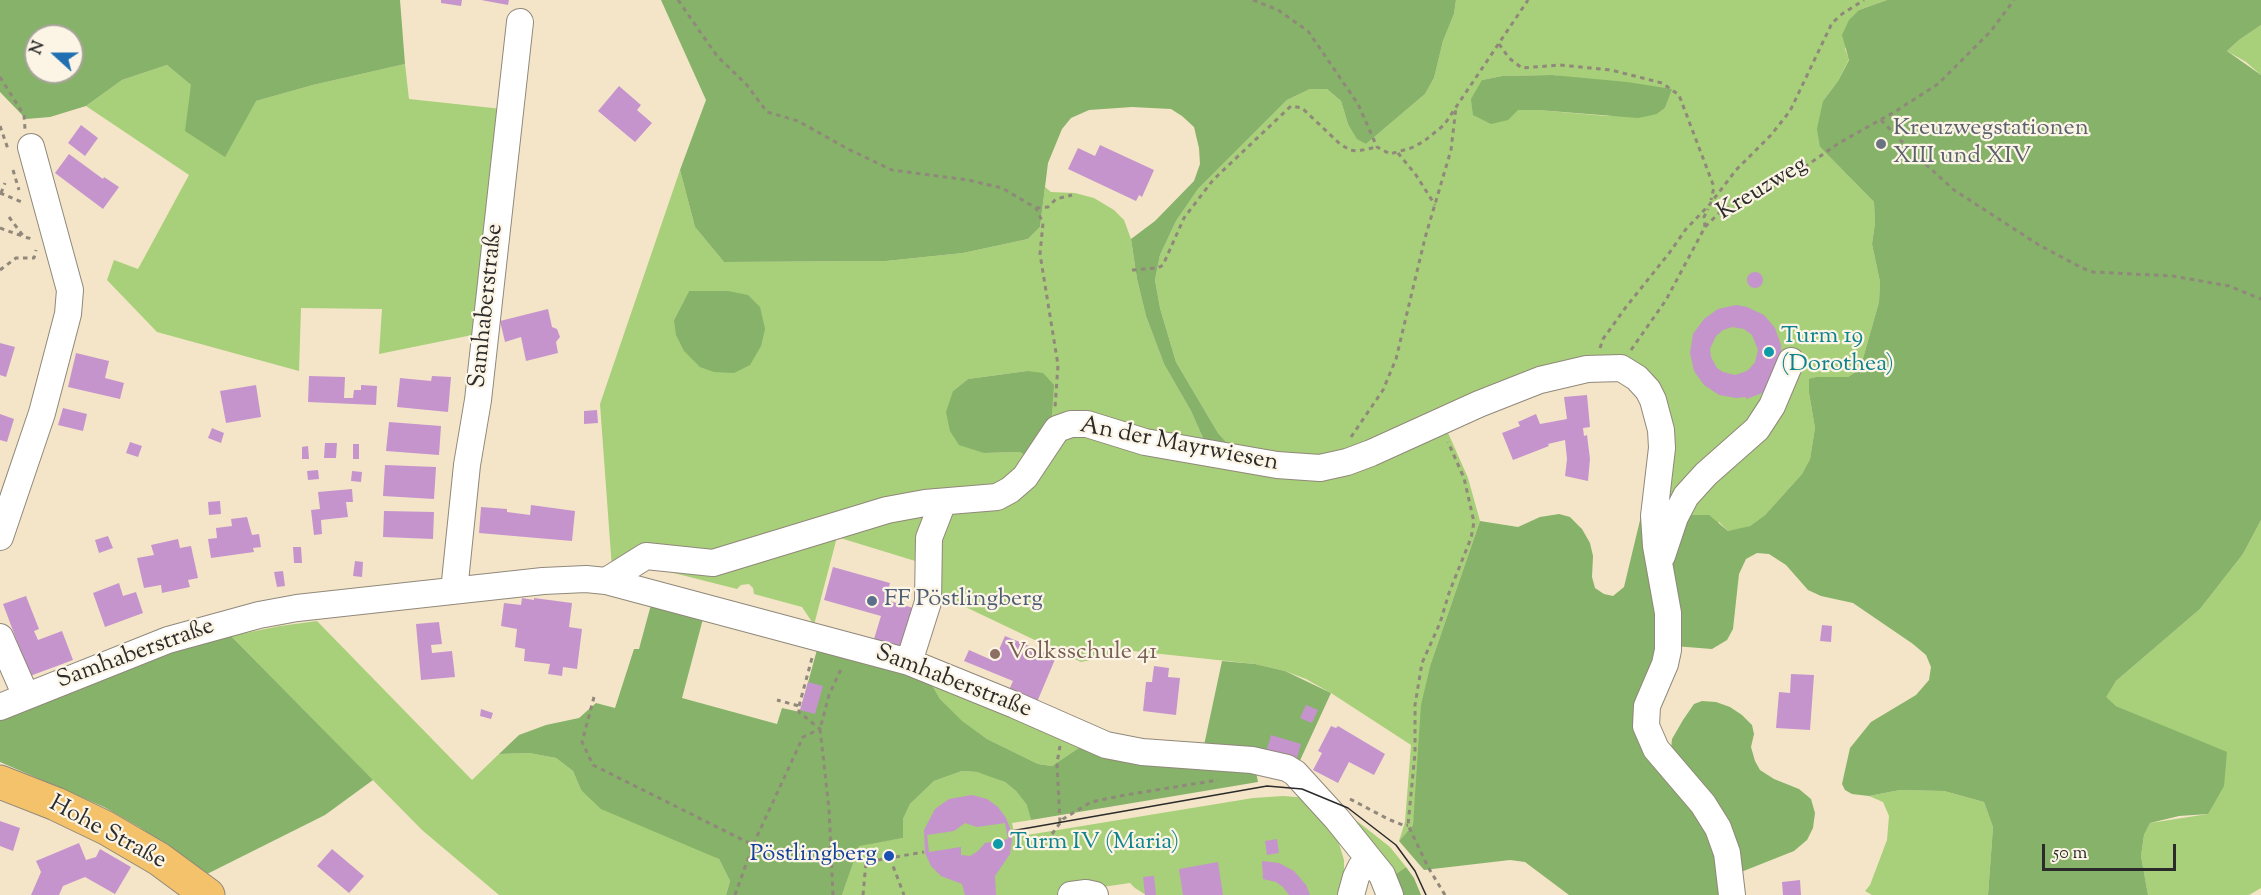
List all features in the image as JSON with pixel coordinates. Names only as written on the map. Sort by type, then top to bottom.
[{"type":"main road","name":"Hohe Straße","points":[[0,782],[56,804],[106,828],[152,855],[202,893]]},
{"type":"street","name":"Samhaberstraße","points":[[454,591],[467,465],[478,400],[520,22]]},
{"type":"street","points":[[509,120],[526,97]]},
{"type":"street","points":[[0,537],[42,413],[70,290],[31,147]]},
{"type":"street","points":[[1659,561],[1675,517],[1686,496],[1706,474],[1757,429],[1772,406],[1791,361]]},
{"type":"street","points":[[1439,422],[1540,380],[1562,374],[1610,368],[1633,374],[1645,387],[1653,400],[1660,422],[1662,448],[1654,516],[1668,613],[1668,650],[1665,664],[1647,706],[1646,726],[1659,753],[1703,804],[1718,828],[1727,853],[1732,895]]},
{"type":"street","name":"An der Mayrwiesen","points":[[606,581],[646,556],[706,564],[719,562],[887,510],[943,502],[990,499],[1010,490],[1033,468],[1057,429],[1071,424],[1087,424],[1137,440],[1288,467],[1326,467],[1356,459],[1439,422]]},
{"type":"street","points":[[909,662],[928,602],[929,538],[943,502]]},
{"type":"street","name":"Samhaberstraße","points":[[0,707],[168,640],[259,615],[297,608],[543,581],[586,579],[606,581],[909,662],[1016,705],[1106,745],[1123,750],[1252,760],[1287,768],[1295,773],[1326,806],[1370,860],[1387,884],[1390,895]]},
{"type":"street","points":[[0,637],[26,696]]},
{"type":"street","points":[[1351,895],[1361,867],[1370,860]]},
{"type":"street","points":[[1071,895],[1086,893],[1095,895]]},
{"type":"path","points":[[678,0],[717,56],[746,84],[767,112],[798,121],[892,170],[968,180],[1002,188],[1036,208],[1044,223],[1040,254],[1058,365],[1055,410],[1057,429]]},
{"type":"path","points":[[1253,0],[1278,10],[1308,31],[1358,104],[1377,147],[1390,154],[1411,148],[1444,125],[1528,0]]},
{"type":"path","points":[[1610,368],[1599,349],[1603,339],[1671,252],[1686,229],[1710,204],[1736,170],[1777,129],[1790,111],[1832,23],[1864,0]]},
{"type":"path","name":"Kreuzweg","points":[[1610,368],[1628,354],[1666,300],[1705,227],[1724,209],[1786,180],[1839,143],[1938,84],[1991,32],[2014,0]]},
{"type":"path","points":[[1499,44],[1509,58],[1522,68],[1560,65],[1611,70],[1662,82],[1679,95],[1714,188],[1704,217],[1705,227]]},
{"type":"path","points":[[0,77],[24,115],[31,147]]},
{"type":"path","points":[[1356,459],[1350,442],[1352,435],[1383,390],[1396,359],[1420,258],[1451,150],[1456,105]]},
{"type":"path","points":[[1132,270],[1158,268],[1163,265],[1184,218],[1213,180],[1291,106],[1302,108],[1340,144],[1350,150],[1358,151],[1377,147]]},
{"type":"path","points":[[1881,120],[1908,149],[1954,190],[2030,239],[2082,268],[2093,273],[2173,276],[2229,286],[2261,298]]},
{"type":"path","points":[[1398,153],[1416,175],[1435,205]]},
{"type":"path","points":[[5,183],[0,193],[34,207]]},
{"type":"path","points":[[1036,208],[1047,207],[1056,199],[1072,195]]},
{"type":"path","points":[[9,217],[24,237]]},
{"type":"path","points":[[0,228],[39,241],[34,258],[16,258],[0,270]]},
{"type":"path","points":[[1439,422],[1460,466],[1471,502],[1474,522],[1471,538],[1449,593],[1440,623],[1422,663],[1415,705],[1415,753],[1408,825],[1428,867],[1445,895]]},
{"type":"path","points":[[807,634],[803,695],[799,706],[800,712],[820,729]]},
{"type":"path","points":[[833,895],[829,809],[820,729],[829,695],[853,646]]},
{"type":"path","points":[[594,697],[582,742],[593,765],[753,845]]},
{"type":"path","points":[[777,700],[799,706]]},
{"type":"path","points":[[735,895],[753,845],[803,737],[820,729]]},
{"type":"path","points":[[1060,822],[1058,757],[1060,746],[1067,748],[1073,731]]},
{"type":"path","points":[[1052,834],[1060,822],[1073,812],[1096,801],[1223,780]]},
{"type":"path","points":[[1344,796],[1388,819],[1405,826],[1408,825]]},
{"type":"path","points":[[863,895],[866,862],[924,852]]},
{"type":"path","points":[[890,858],[904,895]]},
{"type":"green space","points":[[0,0],[400,0],[405,64],[256,101],[225,157],[185,131],[191,85],[167,65],[122,80],[86,106],[50,117],[26,119],[0,92]]},
{"type":"green space","points":[[661,0],[1456,0],[1454,14],[1443,41],[1434,78],[1425,94],[1366,144],[1357,139],[1348,124],[1341,101],[1327,89],[1310,89],[1287,100],[1198,189],[1176,221],[1160,255],[1155,280],[1160,308],[1176,362],[1218,433],[1234,451],[1210,447],[1203,438],[1191,411],[1164,364],[1146,316],[1137,279],[1131,239],[1155,221],[1194,181],[1200,164],[1194,127],[1182,116],[1171,109],[1132,107],[1089,110],[1071,118],[1062,129],[1048,163],[1040,227],[1028,239],[963,253],[886,261],[724,262],[695,227],[680,170],[706,100]]},
{"type":"green space","points":[[1456,0],[1887,0],[1859,10],[1845,49],[1849,59],[1838,81],[1823,101],[1820,147],[1874,202],[1875,223],[1872,244],[1880,282],[1879,302],[1860,369],[1848,377],[1817,377],[1809,393],[1815,428],[1810,459],[1802,474],[1765,515],[1750,526],[1728,531],[1719,522],[1664,568],[1667,449],[1621,358],[1348,456],[1234,451],[1218,433],[1176,362],[1160,308],[1155,280],[1160,255],[1176,221],[1198,189],[1287,100],[1310,89],[1327,89],[1341,101],[1348,124],[1366,144],[1425,94],[1434,78],[1443,41],[1454,14]],"holes":[[[1552,75],[1671,90],[1665,108],[1657,114],[1607,116],[1518,110],[1482,80],[1502,76]]]},
{"type":"green space","points":[[1887,0],[2261,0],[2261,25],[2227,51],[2261,75],[2261,520],[2243,554],[2200,609],[2116,681],[2106,697],[2116,706],[2227,752],[2224,786],[2208,814],[2179,816],[2150,823],[2144,835],[2141,856],[2148,895],[1988,895],[1993,827],[1984,802],[1944,791],[1900,790],[1869,796],[1852,794],[1845,790],[1842,784],[1850,748],[1871,722],[1916,695],[1929,680],[1931,667],[1926,655],[1913,644],[1853,603],[1821,596],[1808,590],[1786,565],[1769,554],[1757,553],[1746,559],[1739,574],[1733,629],[1727,640],[1712,649],[1674,646],[1664,568],[1685,515],[1709,515],[1728,531],[1750,526],[1765,515],[1802,474],[1810,459],[1815,428],[1809,379],[1848,377],[1860,369],[1879,302],[1880,282],[1872,244],[1875,223],[1874,202],[1820,147],[1817,129],[1823,101],[1838,81],[1849,60],[1842,35],[1849,20],[1859,10]]},
{"type":"green space","points":[[2261,25],[2261,75],[2246,62],[2227,51]]},
{"type":"green space","points":[[405,64],[409,99],[502,109],[482,333],[379,354],[382,309],[301,308],[299,371],[157,332],[107,280],[114,260],[138,269],[189,175],[86,106],[122,80],[167,65],[191,85],[256,101]]},
{"type":"green space","points":[[1552,75],[1672,89],[1665,108],[1657,114],[1638,118],[1518,110],[1508,120],[1491,124],[1473,115],[1471,99],[1482,80],[1502,76]]},
{"type":"green space","points":[[680,170],[695,227],[724,262],[886,261],[963,253],[1028,239],[1040,227],[1045,187],[1051,192],[1075,193],[1094,198],[1114,210],[1124,220],[1131,239],[1146,316],[1164,364],[1210,447],[1051,427],[1051,415],[1027,371],[968,379],[953,391],[984,453],[1020,452],[1032,460],[1013,482],[742,552],[612,569],[600,404]],"holes":[[[689,291],[728,291],[674,320]]]},
{"type":"green space","points":[[689,291],[728,291],[748,295],[760,307],[765,329],[761,346],[750,365],[734,373],[714,372],[700,367],[684,351],[676,335],[674,320]]},
{"type":"green space","points":[[1027,371],[1043,373],[1054,385],[1051,427],[1032,460],[1020,452],[984,453],[959,445],[950,431],[946,412],[953,391],[968,379]]},
{"type":"green space","points":[[1445,426],[1468,478],[1480,521],[1431,663],[1413,825],[1399,841],[1405,822],[1411,745],[1306,679],[1255,664],[1133,651],[1081,662],[934,592],[945,515],[994,504],[1070,431],[1269,469]]},
{"type":"green space","points":[[929,507],[925,564],[837,537],[814,625],[802,607],[754,594],[749,584],[741,585],[737,589],[650,567],[653,562]]},
{"type":"green space","points":[[1559,514],[1570,517],[1582,529],[1590,543],[1593,556],[1592,577],[1595,588],[1604,594],[1613,596],[1624,587],[1641,516],[1664,635],[1641,700],[1707,816],[1727,895],[1569,895],[1525,862],[1510,860],[1424,870],[1399,841],[1413,825],[1421,705],[1431,663],[1480,521],[1518,527],[1540,517]]},
{"type":"green space","points":[[2261,520],[2261,888],[2249,895],[2148,895],[2141,856],[2144,835],[2150,823],[2208,814],[2227,753],[2116,706],[2105,697],[2116,681],[2200,609],[2243,554]]},
{"type":"green space","points":[[652,601],[704,615],[682,698],[777,724],[782,708],[800,712],[818,646],[928,678],[940,699],[962,721],[987,739],[1038,764],[1052,766],[1086,743],[1255,767],[1258,782],[1031,820],[1027,805],[1005,782],[977,772],[962,771],[934,781],[910,804],[903,819],[903,838],[859,846],[842,895],[726,895],[730,881],[719,859],[601,809],[581,790],[573,771],[556,758],[529,753],[499,754],[519,735],[546,725],[579,718],[596,703],[615,708],[634,649],[639,649]]},
{"type":"green space","points":[[317,621],[472,780],[499,754],[529,753],[556,758],[573,771],[581,790],[719,859],[730,881],[726,895],[499,895],[422,830],[231,636]]},
{"type":"green space","points":[[231,636],[373,780],[325,815],[207,874],[139,827],[104,807],[0,762],[0,714],[173,649]]},
{"type":"green space","points":[[1222,661],[1255,664],[1285,671],[1331,693],[1297,767],[1203,750]]},
{"type":"green space","points":[[928,678],[1086,743],[1052,766],[1038,764],[987,739],[961,721],[940,699]]},
{"type":"green space","points":[[1702,701],[1716,702],[1742,715],[1752,725],[1754,734],[1751,747],[1760,770],[1774,779],[1799,789],[1811,799],[1815,813],[1813,828],[1807,840],[1794,851],[1736,874],[1670,757],[1672,739],[1694,704]]},
{"type":"green space","points":[[962,771],[990,776],[1005,782],[1016,791],[1028,806],[1031,820],[1012,823],[1015,837],[1253,798],[1283,796],[1309,798],[1337,837],[1344,860],[1344,895],[1146,895],[1130,883],[1102,887],[1097,895],[842,895],[859,845],[903,838],[903,819],[910,804],[934,781]]},
{"type":"green space","points":[[1900,790],[1944,791],[1984,802],[1993,827],[1988,895],[1872,895],[1865,891],[1870,885],[1887,840],[1889,816],[1883,802],[1869,796]]},
{"type":"green space","points":[[1330,805],[1357,821],[1390,847],[1406,867],[1393,876]]},
{"type":"green space","points":[[1406,867],[1414,878],[1421,895],[1397,895],[1393,876]]},
{"type":"building","points":[[441,0],[462,0],[461,6],[441,3]]},
{"type":"building","points":[[481,0],[509,0],[508,5]]},
{"type":"building","points":[[619,86],[641,105],[637,110],[652,123],[635,142],[598,111]]},
{"type":"building","points":[[81,125],[98,138],[85,156],[68,143]]},
{"type":"building","points":[[1100,145],[1154,170],[1142,197],[1139,195],[1136,201],[1068,169],[1078,148],[1095,156]]},
{"type":"building","points":[[69,154],[103,179],[104,177],[119,187],[103,209],[55,173]]},
{"type":"building","points":[[1755,272],[1761,274],[1763,280],[1761,286],[1755,288],[1749,286],[1747,280],[1749,274]]},
{"type":"building","name":"Turm 19 (Dorothea)","points":[[1736,305],[1747,307],[1764,315],[1775,328],[1781,345],[1781,354],[1766,390],[1760,394],[1746,399],[1746,397],[1719,395],[1704,385],[1694,371],[1690,353],[1693,334],[1704,319],[1718,309]],"holes":[[[1732,327],[1744,329],[1752,335],[1758,350],[1755,362],[1747,371],[1735,375],[1723,372],[1717,368],[1711,357],[1710,349],[1716,336]]]},
{"type":"building","points":[[548,309],[552,327],[557,329],[560,337],[556,342],[558,353],[526,361],[521,337],[505,342],[500,321]]},
{"type":"building","points":[[0,343],[15,347],[6,377],[0,375]]},
{"type":"building","points":[[76,353],[109,361],[105,378],[124,383],[120,399],[68,387]]},
{"type":"building","points":[[309,376],[345,377],[344,398],[353,398],[354,390],[361,390],[361,385],[377,386],[376,405],[308,402]]},
{"type":"building","points":[[432,376],[451,377],[448,412],[397,407],[400,378],[431,381]]},
{"type":"building","points":[[256,385],[261,417],[226,423],[220,391]]},
{"type":"building","points":[[1587,395],[1590,427],[1583,428],[1584,436],[1587,435],[1590,459],[1588,481],[1565,476],[1567,459],[1565,440],[1548,444],[1549,446],[1513,460],[1502,433],[1520,426],[1518,422],[1536,414],[1540,424],[1567,419],[1564,397]]},
{"type":"building","points":[[63,408],[87,414],[83,431],[58,425]]},
{"type":"building","points":[[597,410],[598,423],[584,424],[584,411]]},
{"type":"building","points":[[0,414],[14,419],[7,442],[0,440]]},
{"type":"building","points":[[389,422],[441,426],[439,455],[386,451]]},
{"type":"building","points":[[212,428],[224,433],[221,443],[208,438]]},
{"type":"building","points":[[130,442],[142,446],[138,457],[126,453]]},
{"type":"building","points":[[325,443],[337,443],[336,458],[324,458]]},
{"type":"building","points":[[353,444],[359,444],[359,459],[353,459]]},
{"type":"building","points":[[308,446],[309,459],[302,459],[302,447]]},
{"type":"building","points":[[385,465],[436,467],[434,499],[383,496]]},
{"type":"building","points":[[318,470],[319,479],[308,480],[307,471]]},
{"type":"building","points":[[352,471],[362,472],[361,482],[351,481]]},
{"type":"building","points":[[352,489],[353,502],[346,502],[348,517],[321,520],[322,534],[314,535],[311,510],[320,509],[318,492]]},
{"type":"building","points":[[220,501],[221,514],[209,515],[208,502]]},
{"type":"building","points":[[531,505],[575,511],[572,541],[479,533],[481,507],[507,509],[507,512],[530,515]]},
{"type":"building","points":[[384,511],[434,512],[433,539],[383,537]]},
{"type":"building","points":[[247,517],[252,535],[259,534],[261,547],[253,548],[254,552],[211,558],[208,539],[217,538],[216,528],[232,526],[231,519]]},
{"type":"building","points":[[108,536],[113,548],[99,553],[95,540]]},
{"type":"building","points":[[178,539],[180,548],[191,546],[198,578],[188,580],[190,587],[162,593],[161,585],[144,588],[137,558],[154,555],[151,545]]},
{"type":"building","points":[[293,547],[301,547],[302,563],[294,563]]},
{"type":"building","points":[[355,561],[363,562],[362,577],[353,576]]},
{"type":"building","points":[[833,567],[890,583],[886,600],[920,610],[909,649],[874,639],[881,616],[824,600]]},
{"type":"building","points":[[283,571],[285,586],[277,587],[274,572]]},
{"type":"building","points":[[119,583],[123,596],[136,592],[143,613],[105,627],[93,593]]},
{"type":"building","points":[[26,596],[39,629],[34,631],[38,640],[62,631],[73,660],[30,676],[3,604]]},
{"type":"building","points":[[522,598],[572,603],[569,627],[582,629],[577,669],[563,667],[562,676],[548,674],[550,664],[524,661],[525,649],[515,647],[517,629],[501,626],[504,603],[521,605]]},
{"type":"building","points":[[439,622],[442,644],[431,645],[432,653],[452,651],[455,677],[421,680],[416,624]]},
{"type":"building","points":[[1822,625],[1832,626],[1831,642],[1820,641]]},
{"type":"building","points":[[1005,636],[1056,657],[1037,702],[1009,690],[1013,681],[964,661],[969,650],[994,661]]},
{"type":"building","points":[[1154,666],[1169,668],[1168,677],[1180,678],[1176,715],[1143,711],[1146,682],[1152,682]]},
{"type":"building","points":[[1791,674],[1814,675],[1810,730],[1776,728],[1779,692],[1790,693]]},
{"type":"building","points":[[808,682],[823,686],[815,714],[800,710]]},
{"type":"building","points":[[1306,705],[1318,710],[1312,723],[1300,718]]},
{"type":"building","points":[[481,709],[493,713],[491,719],[480,716]]},
{"type":"building","points":[[1331,726],[1336,728],[1338,726],[1385,754],[1374,775],[1349,762],[1338,783],[1313,770],[1322,753],[1318,751]]},
{"type":"building","points":[[1271,735],[1301,744],[1296,761],[1266,752]]},
{"type":"building","name":"Turm IV (Maria)","points":[[972,795],[987,799],[998,807],[1006,818],[1012,839],[1010,854],[995,876],[996,895],[965,895],[962,884],[941,876],[931,866],[925,853],[924,830],[935,809],[949,799]],"holes":[[[965,823],[977,827],[1005,823],[1008,839],[985,843],[970,856],[961,855],[961,847],[929,852],[927,835],[954,831]]]},
{"type":"building","points":[[0,821],[20,828],[13,851],[0,846]]},
{"type":"building","points":[[1277,839],[1279,853],[1267,855],[1265,841]]},
{"type":"building","points":[[79,843],[86,860],[96,857],[100,849],[131,867],[115,894],[85,877],[63,886],[59,895],[31,895],[41,872],[36,861]]},
{"type":"building","points":[[332,849],[364,876],[349,893],[317,866]]},
{"type":"building","points":[[1262,861],[1279,863],[1294,871],[1306,885],[1310,895],[1289,895],[1276,882],[1263,879]]},
{"type":"building","points":[[1218,862],[1223,895],[1183,895],[1179,869]]},
{"type":"building","points":[[1154,876],[1156,895],[1145,895],[1143,877]]},
{"type":"building","points":[[1800,880],[1801,895],[1783,895],[1782,882]]},
{"type":"tram line","points":[[1011,831],[1267,786],[1302,789],[1348,808],[1396,845],[1415,871],[1426,895]]},
{"type":"place","name":"Kreuzwegstationen XIII und XIV","points":[[1881,144]]},
{"type":"place","name":"Turm 19 (Dorothea)","points":[[1769,352]]},
{"type":"place","name":"FF Pöstlingberg","points":[[872,601]]},
{"type":"place","name":"Volksschule 41","points":[[995,654]]},
{"type":"place","name":"Turm IV (Maria)","points":[[998,844]]},
{"type":"place","name":"Pöstlingberg","points":[[889,856]]}]
